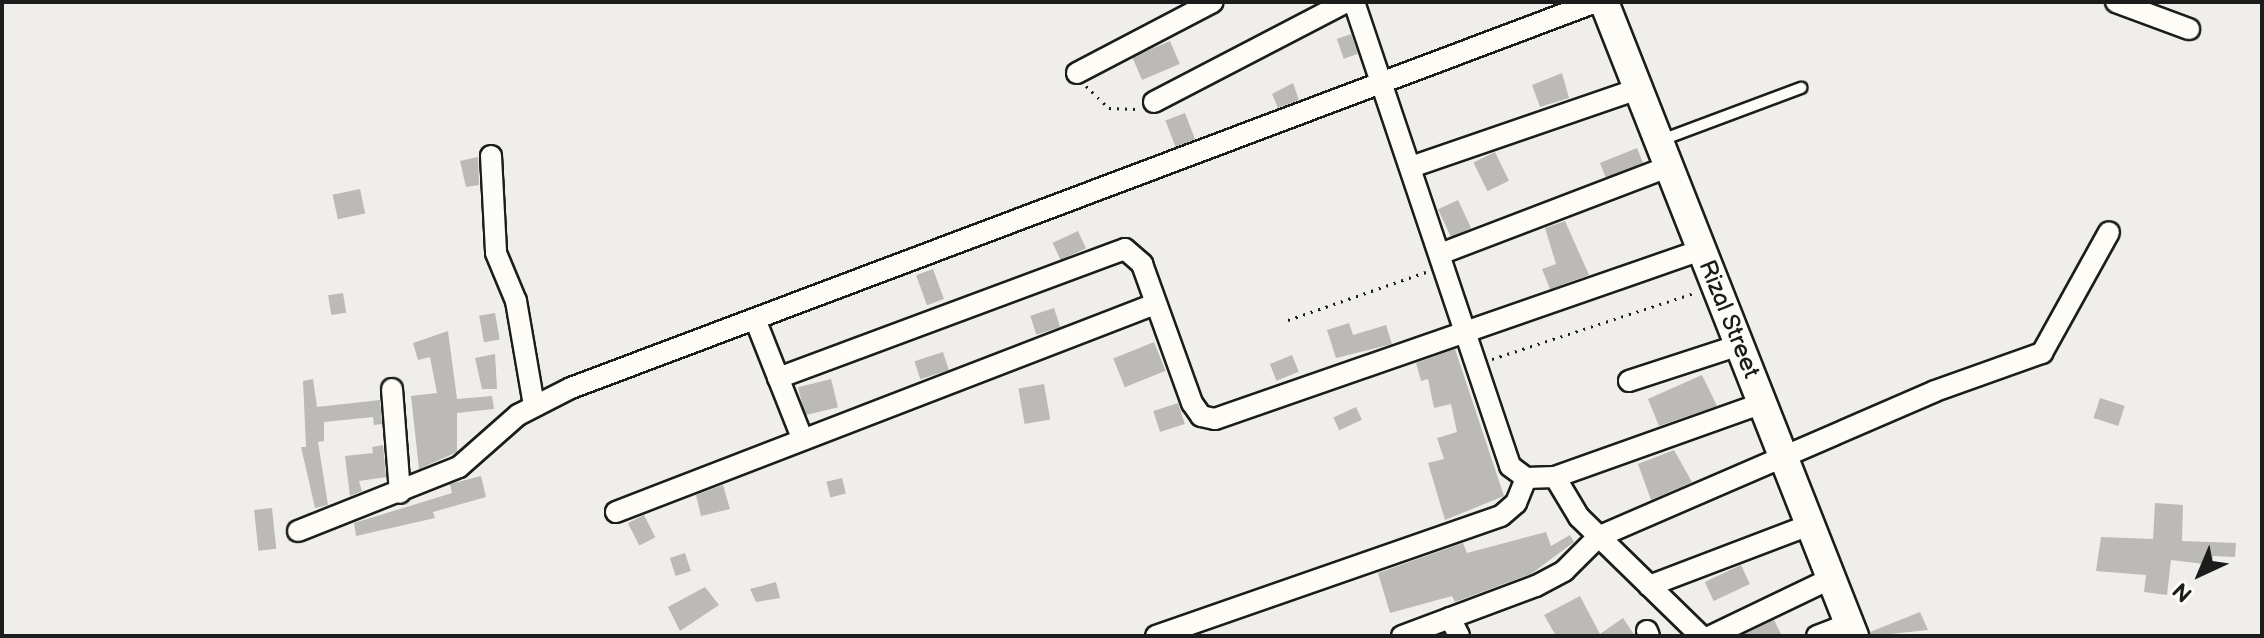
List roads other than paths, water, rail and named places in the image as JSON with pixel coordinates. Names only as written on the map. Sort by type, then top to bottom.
[{"type":"street","points":[[1077,73],[1213,2]]},
{"type":"street","points":[[1154,102],[1346,2]]},
{"type":"street","points":[[1354,2],[1466,329],[1505,459],[1526,478],[1555,477],[1763,403]]},
{"type":"street","points":[[298,531],[459,467],[534,405],[1596,2]]},
{"type":"street","name":"Rizal Street","points":[[1604,2],[1852,630]]},
{"type":"street","points":[[2116,2],[2189,29]]},
{"type":"street","points":[[1411,167],[1637,89]]},
{"type":"street","points":[[1442,260],[1662,154]]},
{"type":"street","points":[[491,156],[496,253],[516,301],[534,405]]},
{"type":"street","points":[[1402,636],[1455,627],[1564,571],[1598,537],[1935,391],[2042,353],[2109,232]]},
{"type":"street","points":[[778,378],[1115,251],[1138,257],[1192,403],[1207,419],[1701,250]]},
{"type":"street","points":[[616,512],[1155,304]]},
{"type":"street","points":[[755,319],[802,438]]},
{"type":"street","points":[[1629,381],[1740,345]]},
{"type":"street","points":[[392,389],[400,493]]},
{"type":"street","points":[[1555,477],[1566,501],[1598,537],[1701,636]]},
{"type":"street","points":[[1156,636],[1501,516],[1516,503],[1526,478]]},
{"type":"street","points":[[1649,586],[1812,524]]},
{"type":"street","points":[[1711,636],[1832,578]]},
{"type":"street","points":[[1817,636],[1852,630]]},
{"type":"lane","points":[[1662,154],[1801,88]]}]
